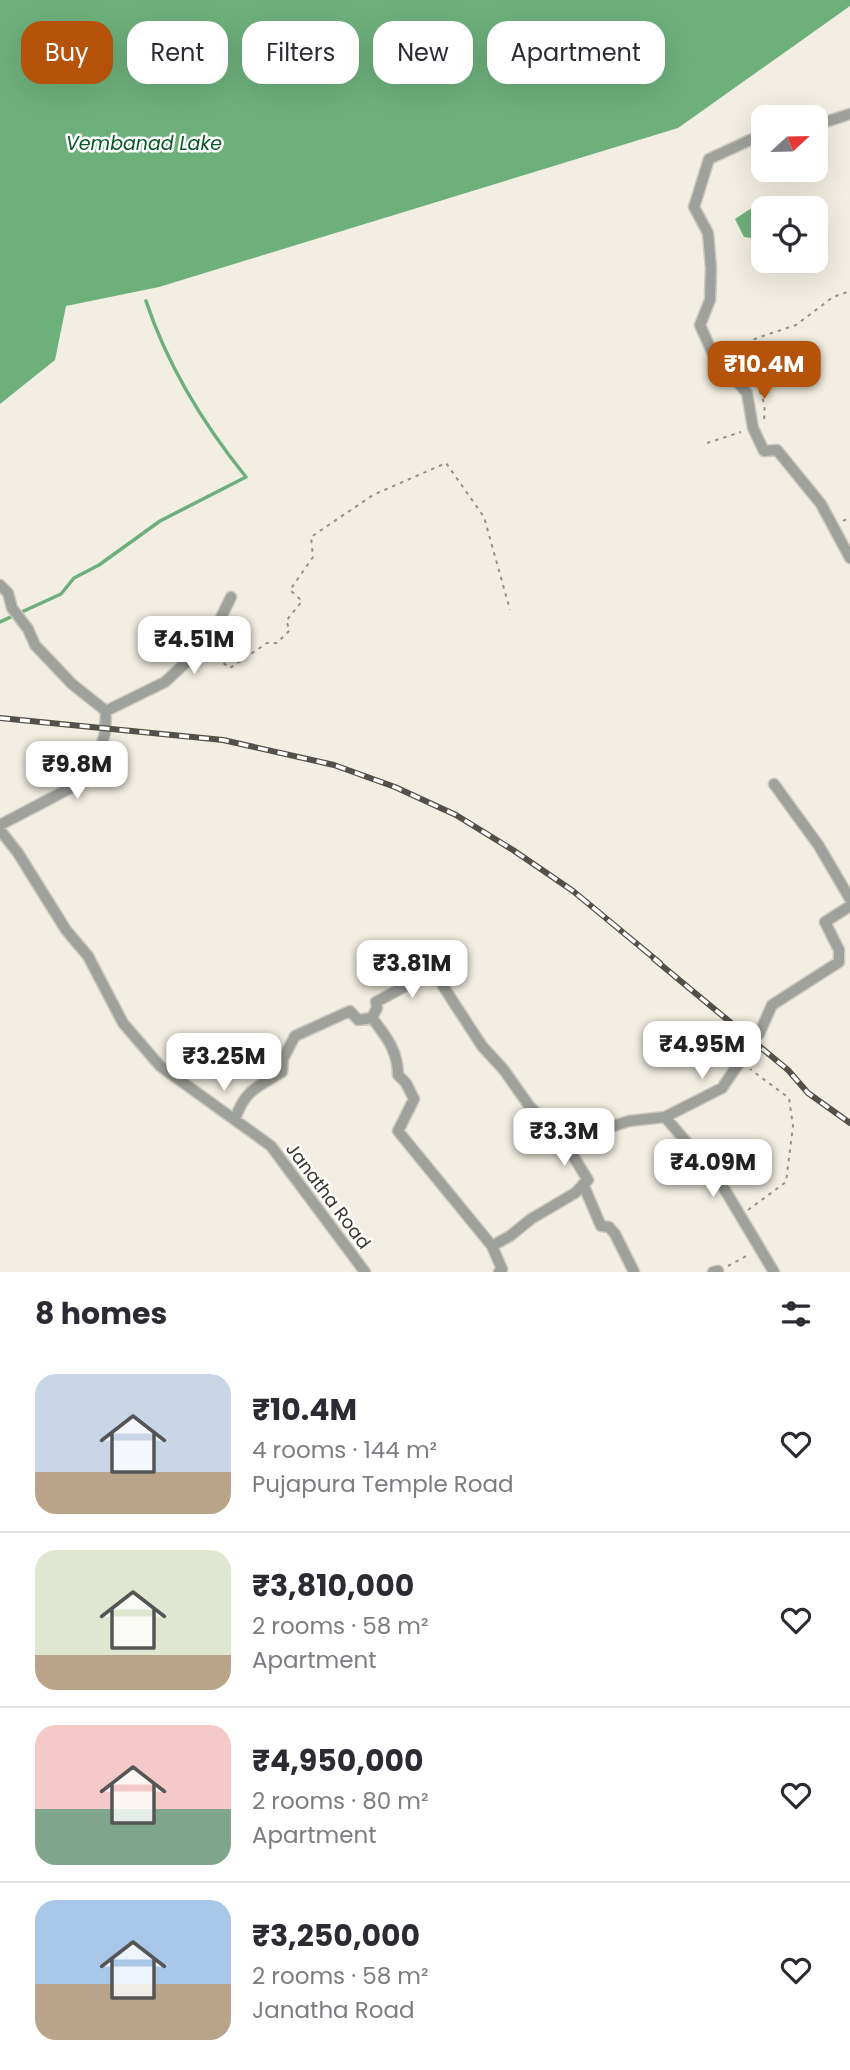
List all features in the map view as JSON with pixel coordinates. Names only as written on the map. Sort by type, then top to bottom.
[{"type":"street","points":[[828,121],[850,114]]},
{"type":"street","points":[[751,140],[709,159],[694,207],[708,233],[711,268],[710,300],[700,325],[713,354],[747,393],[753,428],[764,451],[777,450],[821,504],[850,558]]},
{"type":"street","points":[[0,585],[8,593],[17,615],[28,629],[35,645],[72,684],[106,711]]},
{"type":"street","points":[[106,711],[165,682],[210,640],[231,597]]},
{"type":"street","points":[[0,828],[80,783],[97,760],[105,733],[106,711]]},
{"type":"street","points":[[774,784],[819,846],[850,899]]},
{"type":"street","name":"Janatha Road","points":[[0,828],[66,930],[88,957],[123,1023],[160,1066],[271,1146],[365,1272]]},
{"type":"street","points":[[759,1034],[772,1004],[839,962],[839,950],[825,922],[850,906]]},
{"type":"street","points":[[423,948],[443,986],[482,1046],[504,1070],[530,1107],[555,1128],[588,1180],[575,1192],[492,1246]]},
{"type":"street","points":[[372,1018],[377,1008],[376,1002],[411,983],[432,966]]},
{"type":"street","points":[[234,1119],[241,1101],[249,1093],[282,1072],[283,1059],[295,1037],[350,1011],[358,1020],[372,1018]]},
{"type":"street","points":[[372,1018],[391,1043],[398,1063],[398,1075],[406,1083],[414,1100],[398,1131],[492,1246],[502,1269],[499,1272]]},
{"type":"street","points":[[568,1146],[601,1130],[629,1121],[666,1117],[722,1088],[743,1057]]},
{"type":"street","points":[[666,1117],[719,1180],[774,1272]]},
{"type":"street","points":[[583,1184],[601,1226],[608,1227],[615,1234],[634,1272]]},
{"type":"street","points":[[713,1272],[718,1271]]},
{"type":"path","points":[[707,443],[753,428],[765,418],[765,405],[760,390],[732,351],[757,338],[796,325],[833,297],[850,290]]},
{"type":"path","points":[[215,646],[214,656],[230,668],[267,643],[278,643],[290,630],[286,621],[302,601],[290,590],[313,557],[311,537],[373,495],[446,463],[484,517],[510,610]]},
{"type":"path","points":[[741,1214],[786,1182],[793,1126],[789,1098],[743,1057]]},
{"type":"path","points":[[718,1271],[761,1248]]},
{"type":"water","name":"Vembanad Lake","points":[[0,0],[850,0],[850,6],[678,128],[159,287],[66,306],[55,360],[0,404]]},
{"type":"water","points":[[751,208],[751,238],[744,237],[735,219]]},
{"type":"waterway","points":[[0,622],[61,594],[74,578],[99,565],[160,521],[246,477],[188,393],[165,348],[146,301]]},
{"type":"tunnel","points":[[746,1053],[759,1034]]},
{"type":"railway","points":[[0,718],[223,740],[334,765],[395,787],[456,815],[513,850],[573,891],[660,963],[573,891]]},
{"type":"railway","points":[[654,959],[788,1070],[808,1093],[850,1123]]}]
